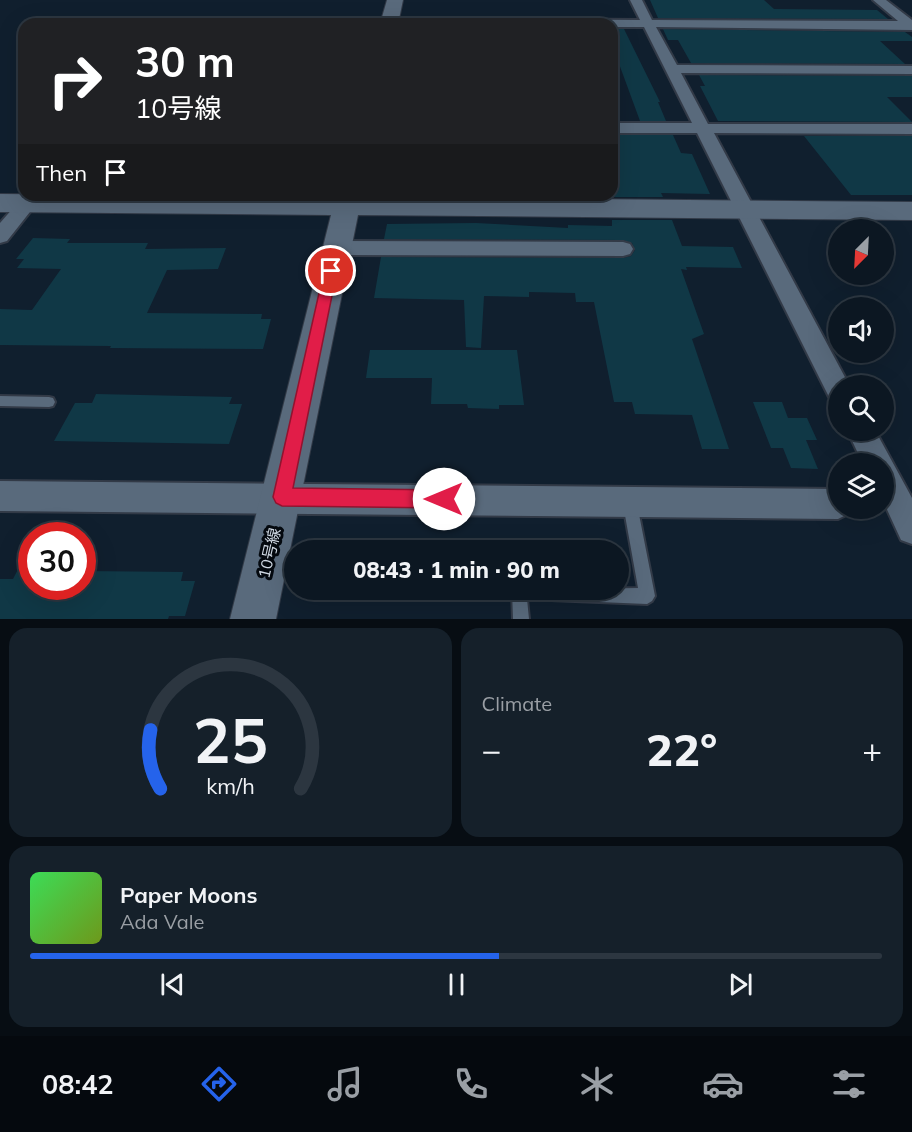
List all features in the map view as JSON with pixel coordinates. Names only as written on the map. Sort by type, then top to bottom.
[{"type":"street","points":[[390,18],[395,0]]},
{"type":"street","points":[[636,0],[831,375]]},
{"type":"street","points":[[879,0],[912,25]]},
{"type":"street","points":[[618,23],[912,25]]},
{"type":"street","points":[[672,69],[912,70]]},
{"type":"street","points":[[618,128],[912,129]]},
{"type":"street","points":[[0,203],[18,201]]},
{"type":"street","points":[[0,236],[29,201]]},
{"type":"street","name":"10号線","points":[[253,619],[347,201]]},
{"type":"street","points":[[387,201],[745,210],[912,211]]},
{"type":"street","points":[[336,248],[623,249]]},
{"type":"street","points":[[894,495],[902,511]]},
{"type":"street","points":[[0,496],[828,504]]},
{"type":"lane","points":[[0,401],[50,402]]},
{"type":"lane","points":[[521,619],[519,591],[647,596],[629,501]]},
{"type":"building","points":[[650,0],[764,0],[774,9],[877,10],[888,19],[658,18]]},
{"type":"building","points":[[618,29],[624,29],[660,102],[658,102],[666,121],[640,121],[618,61]]},
{"type":"building","points":[[663,29],[905,32],[912,37],[912,41],[880,41],[905,64],[691,63],[678,40],[668,40]]},
{"type":"building","points":[[699,75],[912,76],[912,97],[887,97],[912,122],[718,121],[700,86],[705,86]]},
{"type":"building","points":[[618,135],[673,135],[681,153],[692,154],[710,194],[661,193],[663,197],[618,197]]},
{"type":"building","points":[[804,136],[912,136],[912,195],[851,195]]},
{"type":"building","points":[[612,220],[672,220],[682,246],[733,247],[742,268],[686,267],[687,270],[681,269],[704,334],[692,339],[729,449],[702,449],[692,415],[635,414],[632,402],[614,402],[594,302],[576,302],[575,293],[529,292],[529,297],[484,296],[481,348],[466,347],[464,300],[374,298],[381,257],[623,258],[631,256],[635,250],[632,243],[623,240],[384,239],[387,224],[476,223],[568,228],[568,225],[612,226]]},
{"type":"building","points":[[33,238],[70,239],[67,243],[148,243],[145,249],[226,248],[218,269],[167,270],[147,313],[262,314],[261,319],[271,319],[263,349],[0,345],[0,309],[32,310],[61,269],[17,268],[24,259],[16,259]]},
{"type":"building","points":[[370,350],[517,350],[524,405],[499,405],[499,409],[468,408],[467,404],[431,404],[432,378],[366,378]]},
{"type":"building","points":[[96,394],[232,397],[229,404],[242,404],[229,444],[54,441],[75,403],[92,403]]},
{"type":"building","points":[[753,402],[782,402],[788,418],[807,418],[817,440],[806,440],[818,469],[791,468],[783,448],[771,448]]},
{"type":"building","points":[[18,569],[18,600],[96,600],[96,571],[183,572],[181,581],[195,581],[185,616],[169,616],[168,619],[0,619],[0,579],[13,579]]},
{"type":"route","points":[[331,271],[282,497],[444,499]]}]
